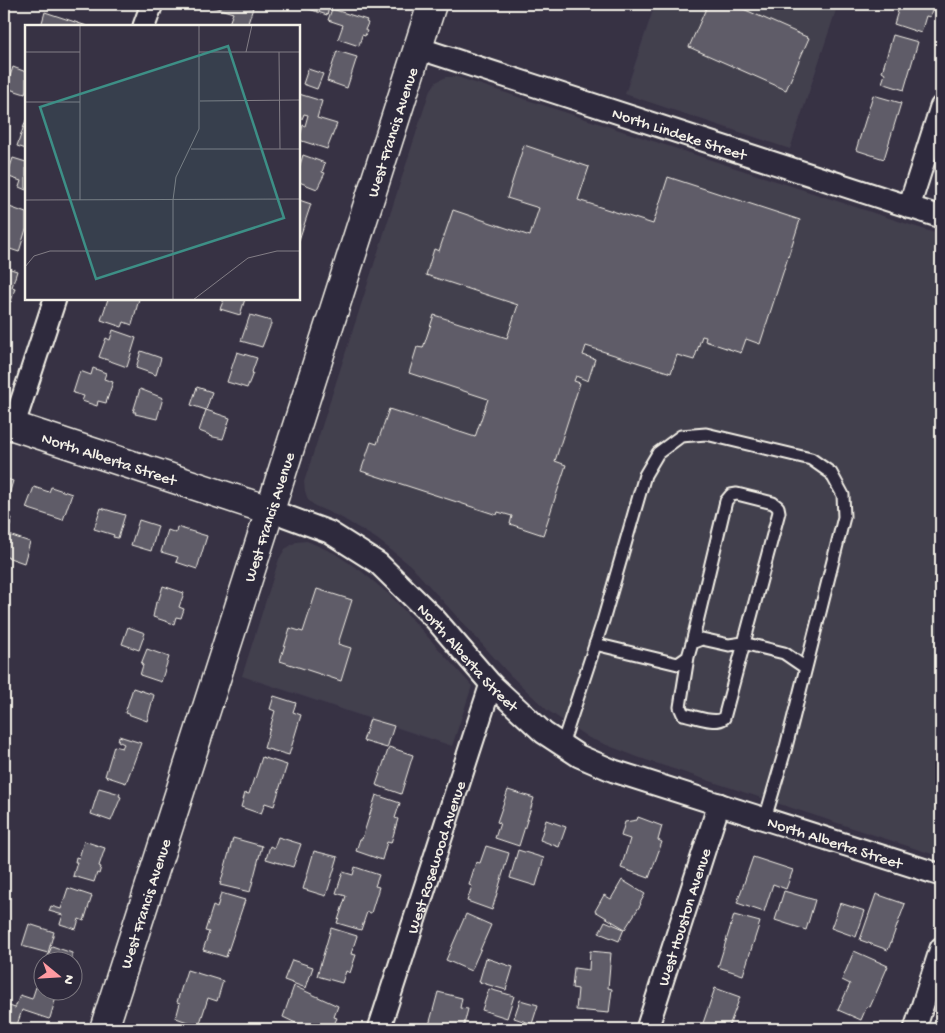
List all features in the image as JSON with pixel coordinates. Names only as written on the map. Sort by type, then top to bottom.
[{"type":"main road","name":"West Francis Avenue","points":[[104,1029],[432,4]]},
{"type":"main road","name":"North Alberta Street","points":[[8,425],[269,510]]},
{"type":"street","points":[[144,25],[152,4]]},
{"type":"street","name":"North Lindeke Street","points":[[418,48],[941,217]]},
{"type":"street","points":[[909,207],[941,107]]},
{"type":"street","points":[[8,425],[55,300]]},
{"type":"street","name":"North Alberta Street","points":[[269,510],[329,532],[378,564],[435,619],[491,684],[544,734],[579,756],[614,771],[941,875]]},
{"type":"street","name":"West Rosewood Avenue","points":[[379,1029],[491,684]]},
{"type":"street","name":"West Houston Avenue","points":[[647,1029],[719,804]]},
{"type":"street","points":[[915,1029],[941,948]]},
{"type":"lane","points":[[562,745],[595,644],[645,476],[658,453],[681,436],[706,434],[811,459],[831,473],[843,495],[844,517],[786,747],[765,819]]},
{"type":"lane","points":[[737,494],[774,504],[778,506],[779,512],[743,643],[724,718],[720,721],[683,714],[681,711],[688,658],[726,501],[731,495],[737,494]]},
{"type":"lane","points":[[692,643],[702,639],[729,644],[743,643],[784,653],[806,668]]},
{"type":"lane","points":[[595,644],[678,664],[688,658]]},
{"type":"shaded area","points":[[655,4],[838,4],[790,149],[625,94]]},
{"type":"shaded area","points":[[446,77],[457,77],[941,235],[941,857],[640,758],[589,738],[547,710],[510,675],[410,565],[377,539],[342,518],[315,506],[308,500],[304,482],[429,93],[436,82]]},
{"type":"shaded area","points":[[307,541],[334,553],[361,571],[391,596],[472,686],[452,746],[242,676],[279,559],[285,549],[296,542]]},
{"type":"building","points":[[204,4],[238,4],[253,8],[247,25],[228,25],[233,13]]},
{"type":"building","points":[[307,4],[330,4],[327,15],[306,8]]},
{"type":"building","points":[[708,4],[732,4],[809,38],[786,90],[689,47]]},
{"type":"building","points":[[900,4],[934,4],[930,17],[926,16],[921,33],[894,24]]},
{"type":"building","points":[[332,9],[367,20],[366,22],[368,23],[365,30],[367,31],[365,36],[362,35],[359,46],[338,39],[343,25],[328,20]]},
{"type":"building","points":[[45,12],[84,25],[41,25]]},
{"type":"building","points":[[893,35],[918,42],[904,90],[882,83],[885,74],[882,72]]},
{"type":"building","points":[[337,51],[357,57],[347,88],[327,81]]},
{"type":"building","points":[[13,67],[25,72],[25,94],[6,88]]},
{"type":"building","points":[[308,69],[323,74],[317,89],[303,84]]},
{"type":"building","points":[[300,94],[322,101],[317,118],[337,124],[327,149],[300,140],[303,125],[305,126],[308,115],[304,114],[302,119],[300,118]]},
{"type":"building","points":[[873,95],[901,103],[884,159],[856,150]]},
{"type":"building","points":[[25,123],[25,149],[17,146]]},
{"type":"building","points":[[524,145],[589,167],[578,200],[653,224],[668,177],[800,220],[760,344],[746,339],[741,353],[705,341],[706,337],[702,336],[694,360],[677,355],[671,373],[586,346],[583,355],[595,359],[588,381],[576,376],[574,381],[580,383],[555,461],[566,465],[543,535],[510,524],[512,516],[498,512],[497,515],[361,471],[371,442],[377,444],[389,409],[475,437],[488,399],[409,373],[417,347],[423,348],[434,315],[507,338],[518,305],[426,275],[434,249],[439,251],[453,210],[530,236],[539,208],[507,198]]},
{"type":"building","points":[[303,155],[325,163],[322,172],[325,173],[317,189],[300,182],[300,165]]},
{"type":"building","points":[[13,158],[25,162],[25,190],[19,187],[21,181],[9,177],[4,194],[4,174],[6,169],[9,170]]},
{"type":"building","points":[[300,200],[311,204],[300,237]]},
{"type":"building","points":[[4,205],[25,213],[25,232],[19,252],[4,247]]},
{"type":"building","points":[[4,267],[17,271],[12,287],[15,288],[11,302],[4,299]]},
{"type":"building","points":[[108,300],[139,300],[132,325],[124,322],[122,327],[101,320]]},
{"type":"building","points":[[224,300],[245,300],[240,315],[220,309]]},
{"type":"building","points":[[250,315],[271,321],[262,347],[241,341]]},
{"type":"building","points":[[113,330],[136,338],[127,367],[99,357],[106,338],[110,340]]},
{"type":"building","points":[[141,351],[161,358],[156,375],[136,368]]},
{"type":"building","points":[[237,352],[257,358],[247,388],[227,382]]},
{"type":"building","points":[[93,368],[106,373],[104,379],[113,382],[106,403],[98,401],[97,406],[82,401],[84,396],[73,393],[80,371],[91,375]]},
{"type":"building","points":[[197,387],[212,392],[206,410],[191,405]]},
{"type":"building","points":[[140,389],[163,398],[157,419],[133,412]]},
{"type":"building","points":[[206,410],[230,418],[223,439],[209,436],[199,431]]},
{"type":"building","points":[[4,478],[13,481],[7,501],[5,500],[4,503]]},
{"type":"building","points":[[34,487],[49,492],[51,487],[72,494],[63,520],[26,508]]},
{"type":"building","points":[[101,508],[125,515],[118,538],[94,529]]},
{"type":"building","points":[[4,515],[12,518],[7,537],[4,536]]},
{"type":"building","points":[[139,520],[158,526],[151,551],[131,545]]},
{"type":"building","points":[[177,527],[207,536],[197,569],[176,562],[178,557],[161,552],[168,530],[176,533]]},
{"type":"building","points":[[9,535],[30,542],[24,563],[4,556],[4,549]]},
{"type":"building","points":[[163,586],[184,593],[179,607],[184,609],[181,618],[176,617],[174,624],[153,617],[156,602],[158,602]]},
{"type":"building","points":[[317,589],[352,600],[338,644],[351,648],[341,681],[280,661],[290,628],[303,632]]},
{"type":"building","points":[[128,627],[145,633],[139,650],[122,644]]},
{"type":"building","points":[[147,649],[169,657],[161,682],[140,675],[143,665],[141,664]]},
{"type":"building","points":[[133,688],[154,695],[147,721],[125,713]]},
{"type":"building","points":[[274,696],[296,703],[293,712],[301,715],[289,755],[264,748],[275,711],[270,709]]},
{"type":"building","points":[[370,719],[394,726],[387,748],[363,741]]},
{"type":"building","points":[[119,736],[141,743],[126,783],[105,776],[114,746],[122,748],[124,744],[118,741]]},
{"type":"building","points":[[389,747],[413,755],[401,794],[376,785]]},
{"type":"building","points":[[262,757],[287,765],[274,806],[265,803],[261,814],[241,807],[245,793],[249,794]]},
{"type":"building","points":[[99,788],[120,794],[119,796],[121,797],[111,821],[91,814]]},
{"type":"building","points":[[508,790],[534,798],[519,846],[495,838],[500,823],[497,822]]},
{"type":"building","points":[[376,795],[400,803],[395,818],[398,819],[391,843],[387,842],[382,860],[356,851],[360,839],[362,839]]},
{"type":"building","points":[[638,817],[662,826],[658,840],[662,842],[649,878],[621,868],[630,839],[621,836],[625,822],[637,820]]},
{"type":"building","points":[[546,820],[566,827],[559,847],[540,840]]},
{"type":"building","points":[[278,837],[301,844],[293,867],[266,859],[270,846],[274,848]]},
{"type":"building","points":[[233,838],[262,846],[250,892],[220,885]]},
{"type":"building","points":[[84,841],[105,848],[99,866],[101,867],[99,874],[97,873],[94,882],[73,876],[77,862],[75,862],[76,857],[79,858]]},
{"type":"building","points":[[486,846],[509,853],[492,910],[467,901],[472,886],[469,885],[476,862],[480,863]]},
{"type":"building","points":[[518,850],[544,858],[536,886],[510,878]]},
{"type":"building","points":[[314,851],[338,857],[326,896],[303,889]]},
{"type":"building","points":[[753,857],[793,870],[786,889],[773,884],[764,912],[737,903]]},
{"type":"building","points":[[355,867],[379,875],[375,886],[379,887],[371,913],[367,912],[361,930],[337,923],[346,896],[336,893],[343,872],[353,875]]},
{"type":"building","points":[[622,880],[645,894],[625,929],[595,911],[604,895],[611,899]]},
{"type":"building","points":[[68,888],[92,896],[84,921],[79,919],[76,929],[60,924],[63,915],[49,911],[51,906],[61,909]]},
{"type":"building","points":[[784,891],[815,900],[806,930],[775,920]]},
{"type":"building","points":[[221,893],[245,900],[226,957],[203,950],[209,932],[205,931],[213,906],[217,908]]},
{"type":"building","points":[[876,894],[905,904],[888,950],[860,940]]},
{"type":"building","points":[[840,903],[865,911],[856,937],[831,928]]},
{"type":"building","points":[[466,914],[491,925],[471,971],[446,960]]},
{"type":"building","points":[[734,915],[760,922],[743,975],[718,967]]},
{"type":"building","points":[[605,921],[624,929],[619,941],[599,933]]},
{"type":"building","points":[[29,924],[54,932],[49,950],[37,950],[22,946]]},
{"type":"building","points":[[331,928],[357,936],[351,954],[356,955],[350,973],[346,971],[342,983],[317,976]]},
{"type":"building","points":[[52,946],[63,950],[50,950]]},
{"type":"building","points":[[590,951],[611,953],[608,988],[612,989],[609,1013],[576,1010],[578,989],[572,988],[574,968],[589,970]]},
{"type":"building","points":[[854,951],[888,966],[870,1007],[867,1006],[861,1020],[838,1010],[850,984],[842,980]]},
{"type":"building","points":[[486,958],[513,967],[506,990],[479,982]]},
{"type":"building","points":[[292,960],[313,967],[306,988],[284,980]]},
{"type":"building","points":[[187,970],[223,981],[217,1001],[208,998],[199,1026],[176,1018],[180,1003],[177,1002]]},
{"type":"building","points":[[294,986],[338,1006],[334,1017],[337,1018],[332,1029],[300,1029],[302,1026],[283,1017]]},
{"type":"building","points":[[715,988],[740,997],[728,1029],[701,1029]]},
{"type":"building","points":[[489,989],[514,996],[507,1018],[482,1010]]},
{"type":"building","points":[[438,992],[462,998],[460,1008],[468,1009],[463,1029],[428,1029]]},
{"type":"building","points":[[20,995],[32,1000],[55,1000],[50,1018],[22,1010],[17,1025],[4,1021],[4,1004],[15,1008]]},
{"type":"building","points":[[520,1000],[538,1005],[532,1024],[514,1018]]},
{"type":"building","points":[[167,1024],[181,1029],[165,1029]]}]
